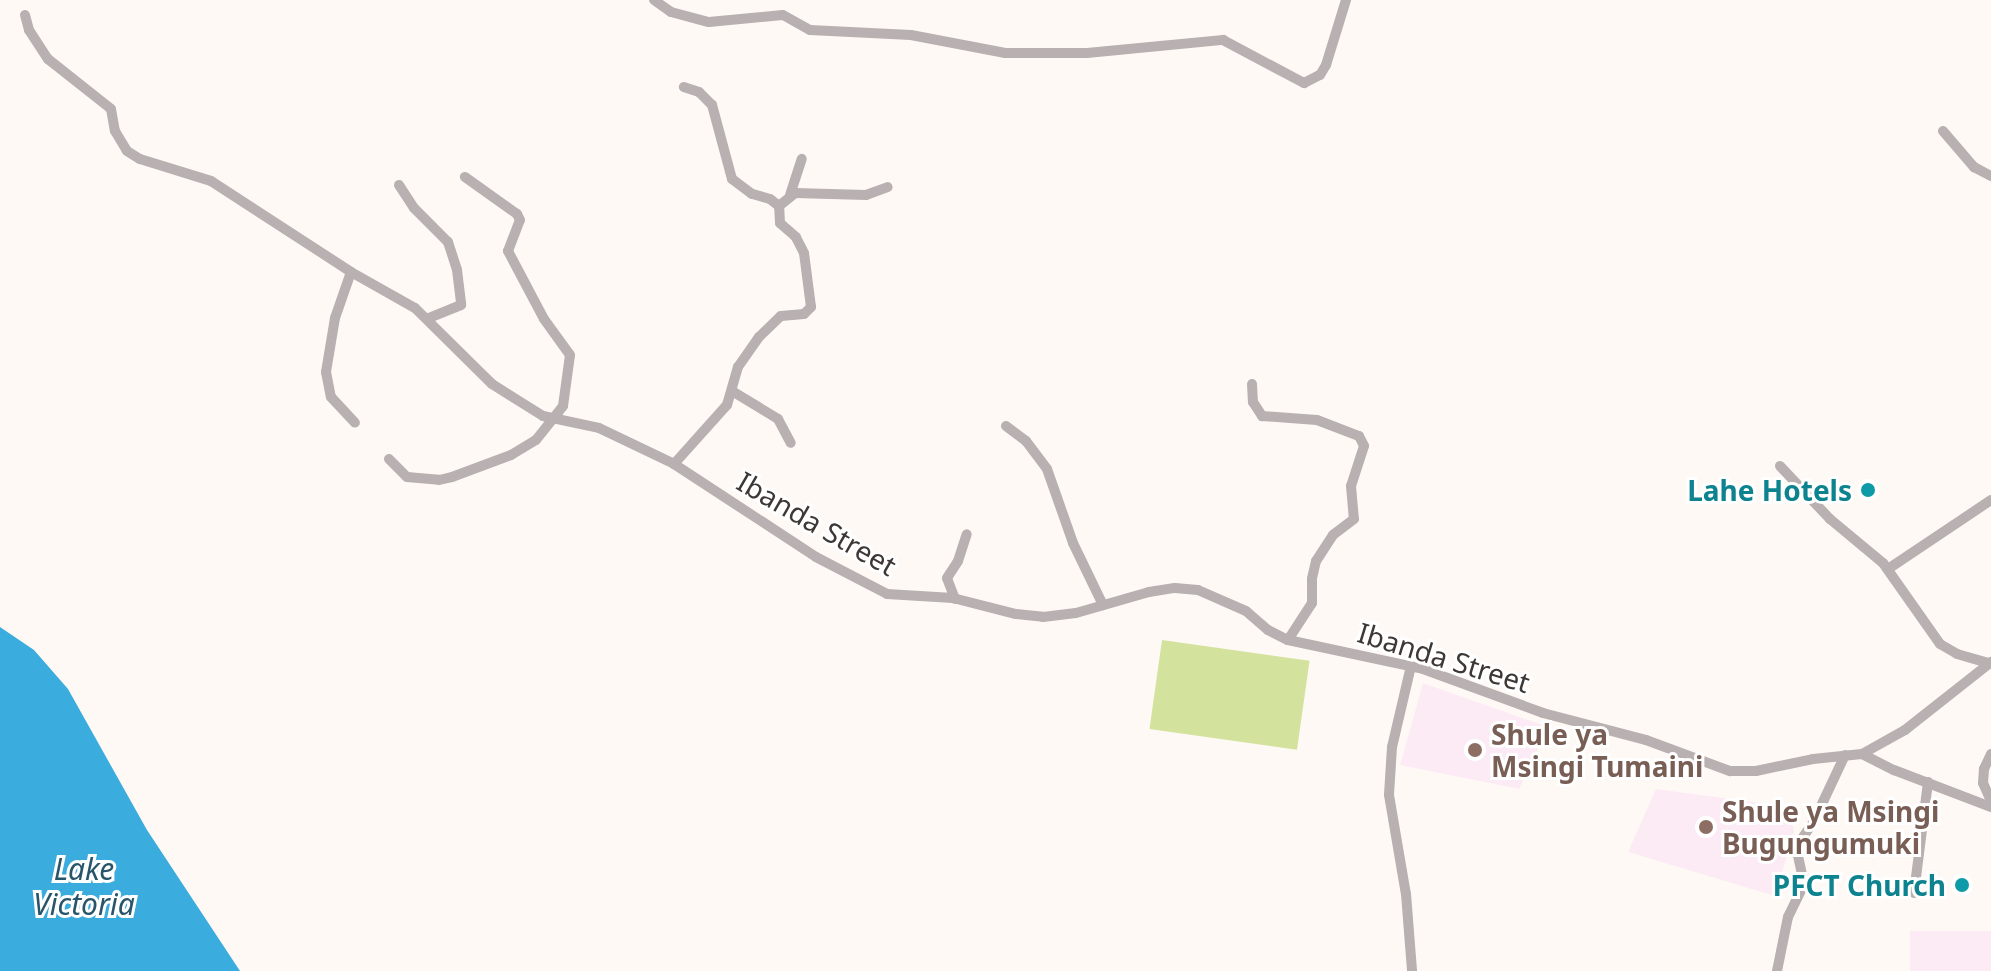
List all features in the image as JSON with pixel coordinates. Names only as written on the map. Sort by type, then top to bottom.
[{"type":"street","points":[[654,0],[671,12],[709,22],[731,23],[783,15],[810,30],[911,35],[1005,53],[1087,53],[1223,40],[1304,83],[1320,75],[1326,65],[1346,0]]},
{"type":"street","name":"Ibanda Street","points":[[25,15],[29,30],[48,59],[111,109],[115,131],[127,151],[140,159],[211,181],[351,272],[415,308],[492,384],[543,416],[599,428],[674,464],[816,557],[887,594],[955,599],[1016,614],[1043,617],[1175,588],[1198,590],[1246,611],[1268,630],[1288,640],[1411,666],[1543,713],[1646,740],[1730,771],[1765,770],[1862,754]]},
{"type":"street","points":[[684,87],[699,92],[712,105],[732,179],[752,194],[770,199],[779,206]]},
{"type":"street","points":[[1943,131],[1974,167],[1991,176]]},
{"type":"street","points":[[674,464],[721,410],[732,391],[744,356],[765,330],[781,316],[804,314],[811,308],[804,253],[796,237],[780,223],[779,206],[790,195],[802,159]]},
{"type":"street","points":[[389,459],[407,477],[452,477],[511,455],[536,440],[556,419],[563,406],[570,355],[544,319],[512,263],[509,245],[520,220],[517,214],[465,177]]},
{"type":"street","points":[[399,185],[414,208],[448,242],[457,270],[461,305],[427,319]]},
{"type":"street","points":[[790,195],[866,195],[888,187]]},
{"type":"street","points":[[351,272],[335,318],[326,372],[331,397],[355,423]]},
{"type":"street","points":[[1252,384],[1253,402],[1262,416],[1317,420],[1359,436],[1364,446],[1351,486],[1354,519],[1333,535],[1316,561],[1312,603],[1288,640]]},
{"type":"street","points":[[732,391],[778,419],[791,443]]},
{"type":"street","points":[[721,410],[745,398]]},
{"type":"street","points":[[1006,426],[1026,441],[1047,469],[1073,543],[1103,605]]},
{"type":"street","points":[[1780,466],[1830,519],[1871,551],[1888,569],[1940,644],[1957,654],[1990,662]]},
{"type":"street","points":[[1888,569],[1991,500]]},
{"type":"street","points":[[955,599],[947,578],[958,561],[967,534]]},
{"type":"street","points":[[1862,754],[1905,730],[1990,662]]},
{"type":"street","points":[[1411,666],[1392,747],[1389,795],[1406,894],[1412,971]]},
{"type":"street","points":[[1862,754],[1991,807]]},
{"type":"street","points":[[1991,754],[1984,769],[1983,783],[1991,801]]},
{"type":"street","points":[[1777,971],[1788,917],[1804,884],[1795,856],[1796,847],[1813,823],[1845,755]]},
{"type":"street","points":[[1914,893],[1928,782]]},
{"type":"shaded area","points":[[1423,683],[1548,727],[1519,789],[1400,765]]},
{"type":"shaded area","points":[[1656,789],[1789,807],[1794,832],[1775,896],[1628,852]]},
{"type":"shaded area","points":[[1910,931],[1991,931],[1991,971],[1910,971]]},
{"type":"green space","points":[[1162,640],[1310,661],[1297,750],[1149,729]]},
{"type":"water","name":"Lake Victoria","points":[[0,627],[34,650],[68,689],[147,830],[240,971],[0,971]]},
{"type":"place","name":"Lahe Hotels","points":[[1868,490]]},
{"type":"place","name":"Shule ya Msingi Tumaini","points":[[1475,750]]},
{"type":"place","name":"Shule ya Msingi Bugungumuki","points":[[1706,827]]},
{"type":"place","name":"PFCT Church","points":[[1962,885]]}]
